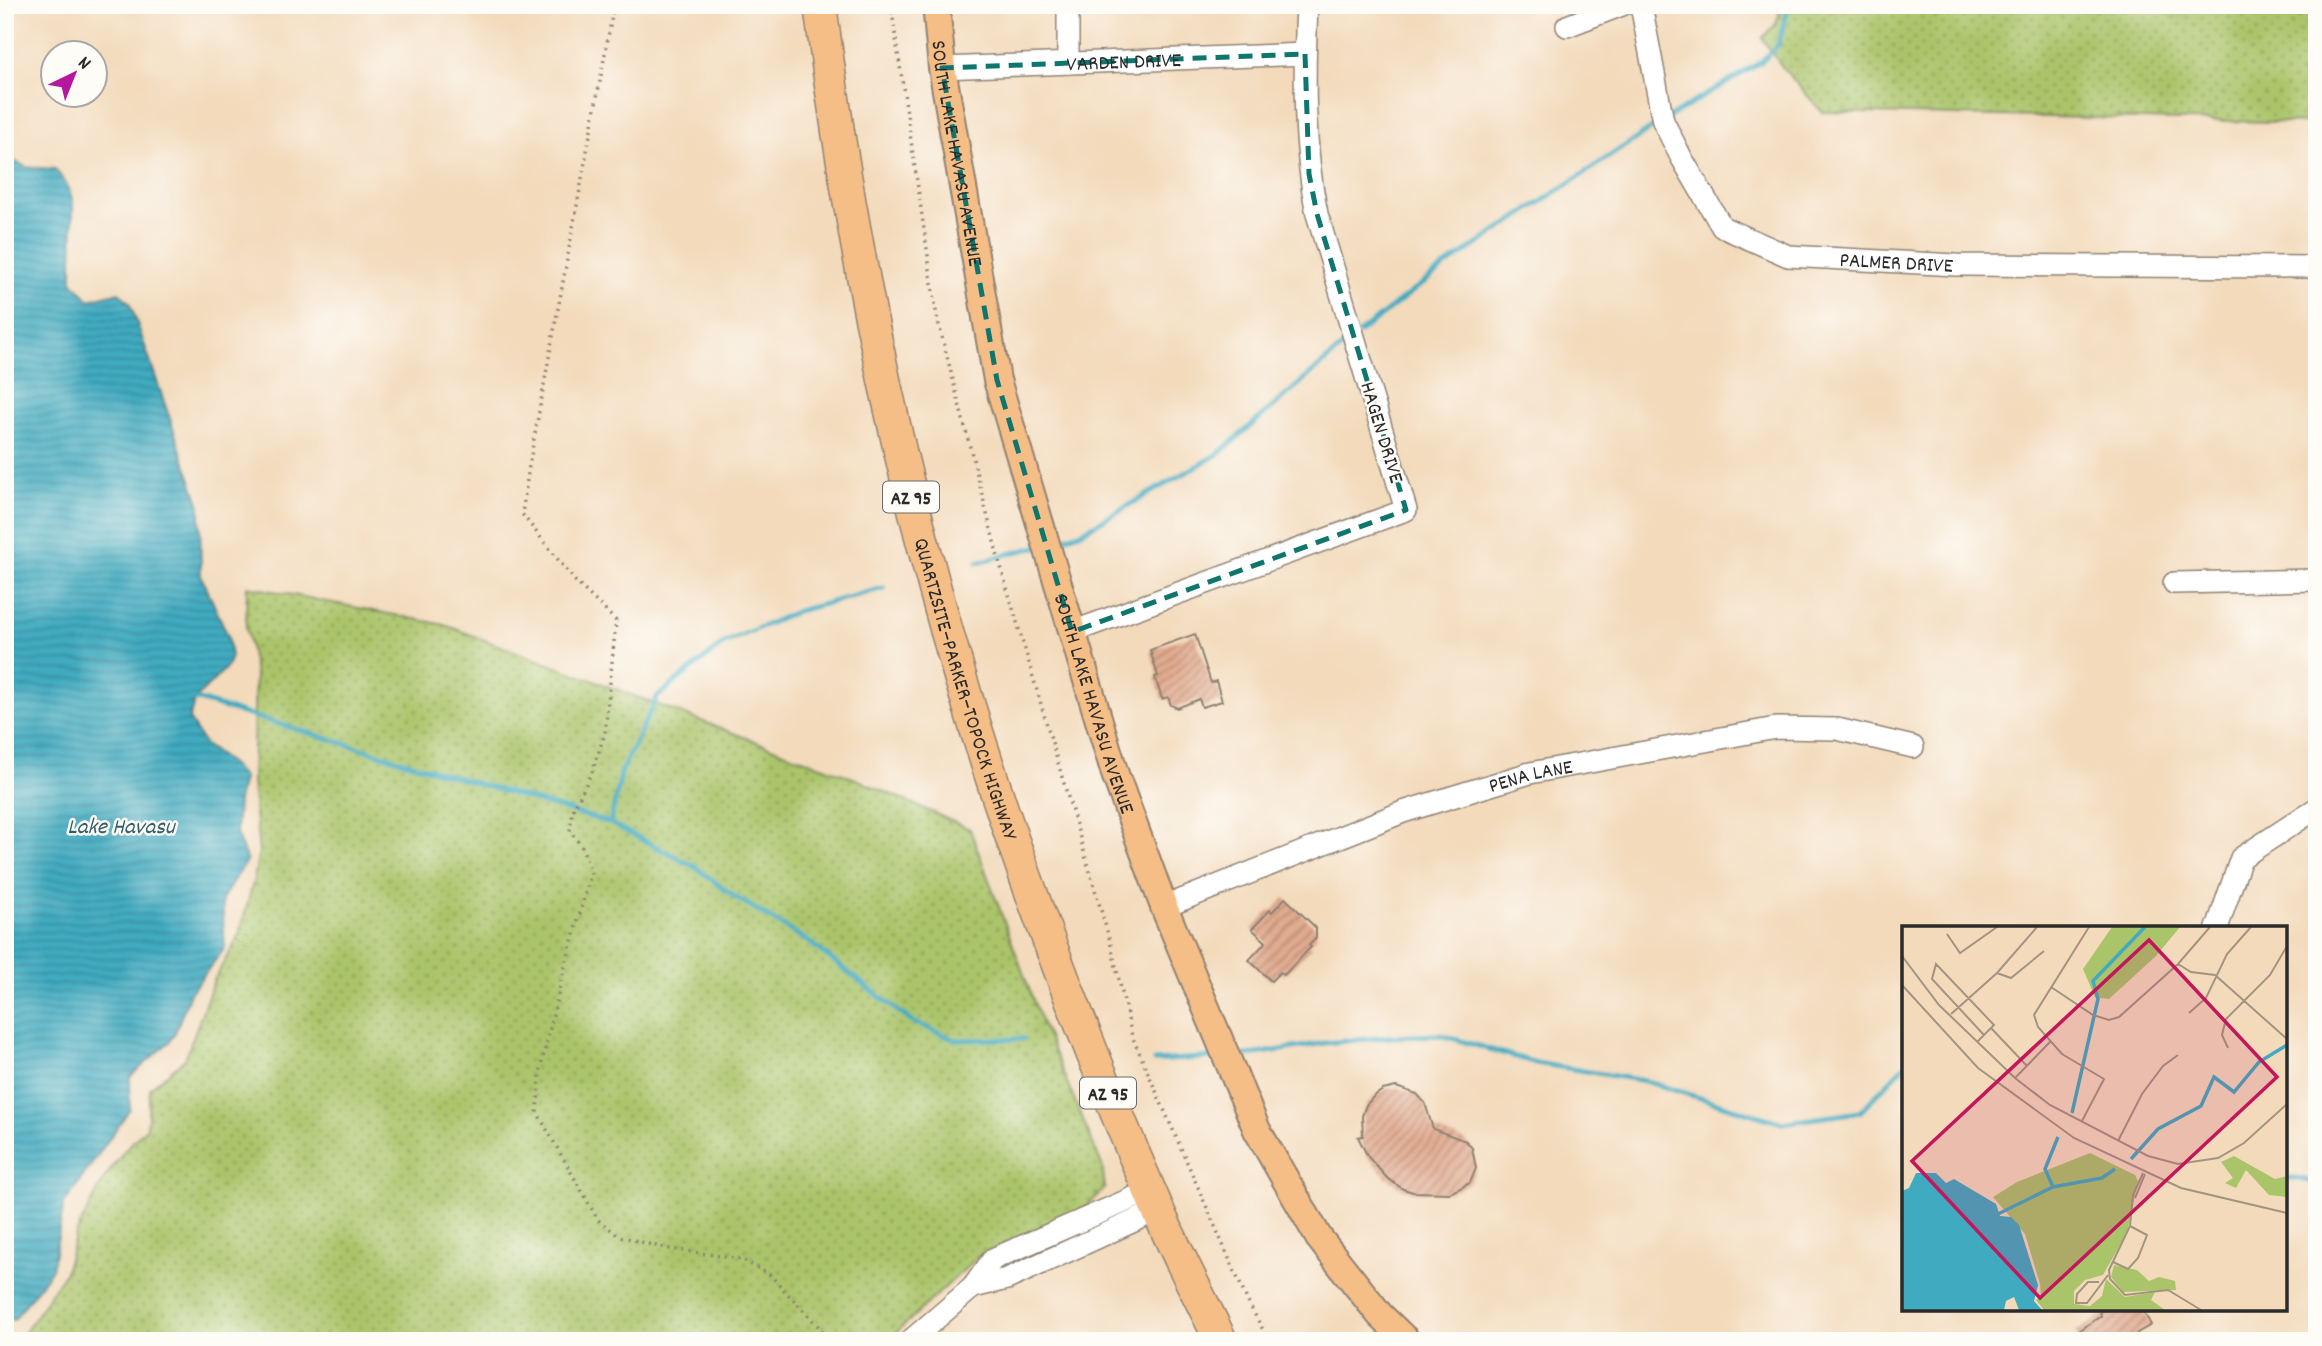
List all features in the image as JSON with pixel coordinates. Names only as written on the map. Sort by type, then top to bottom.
[{"type":"highway","name":"QUARTZSITE–PARKER–TOPOCK HIGHWAY","points":[[820,5],[860,260],[901,455],[933,583],[990,774],[1024,874],[1090,1048],[1153,1200],[1221,1341]]},
{"type":"main road","name":"SOUTH LAKE HAVASU AVENUE","points":[[936,5],[942,68],[997,380],[1115,774],[1164,907],[1257,1130],[1319,1238],[1380,1315],[1407,1341]]},
{"type":"street","points":[[1068,5],[1068,63]]},
{"type":"street","name":"HAGEN DRIVE","points":[[1072,632],[1406,510],[1317,214],[1309,174],[1305,54],[1307,5]]},
{"type":"street","points":[[1567,26],[1622,5]]},
{"type":"street","name":"PALMER DRIVE","points":[[1642,5],[1663,121],[1681,157],[1722,227],[1788,256],[1956,265],[2317,267]]},
{"type":"street","name":"VARDEN DRIVE","points":[[942,68],[1305,54]]},
{"type":"street","points":[[2174,583],[2317,580]]},
{"type":"street","name":"PENA LANE","points":[[1164,907],[1403,811],[1530,773],[1776,728],[1837,729],[1913,747]]},
{"type":"street","points":[[2218,926],[2241,858],[2317,808]]},
{"type":"street","points":[[910,1341],[973,1287],[1006,1279],[1153,1200]]},
{"type":"path","points":[[614,5],[522,514],[575,582],[616,621],[605,733],[592,772],[572,812],[570,831],[582,847],[591,873],[541,1066],[537,1112],[598,1220],[619,1236],[664,1248],[741,1259],[771,1275],[832,1341]]},
{"type":"path","points":[[891,5],[937,317],[998,557],[1110,941],[1132,1036],[1248,1302],[1269,1341]]},
{"type":"highlighted area","points":[[1305,54],[1309,174],[1317,214],[1406,510],[1072,632],[997,380],[942,68]]},
{"type":"green space","points":[[1782,5],[2317,5],[2317,123],[1822,112],[1783,68],[1762,38],[1776,24]]},
{"type":"green space","points":[[247,586],[445,625],[856,779],[970,829],[1041,1021],[1102,1165],[1105,1188],[1083,1211],[981,1254],[887,1341],[19,1341],[65,1272],[76,1233],[104,1179],[124,1151],[147,1127],[150,1088],[185,1059],[214,980],[239,936],[259,852],[252,783],[255,673],[246,626]]},
{"type":"water","name":"Lake Havasu","points":[[5,157],[26,167],[55,169],[67,185],[73,201],[72,281],[89,300],[119,292],[130,303],[200,506],[201,576],[228,636],[231,657],[227,667],[195,699],[189,719],[205,745],[232,765],[243,778],[238,801],[236,834],[247,860],[222,899],[225,948],[190,993],[169,1042],[130,1077],[130,1109],[64,1204],[52,1269],[14,1320],[5,1318]]},
{"type":"building","points":[[1195,634],[1211,683],[1216,681],[1222,701],[1202,707],[1199,699],[1177,708],[1171,705],[1168,697],[1162,699],[1150,650]]},
{"type":"building","points":[[1285,898],[1316,928],[1316,938],[1309,945],[1311,947],[1284,975],[1280,972],[1271,981],[1249,960],[1266,942],[1252,929]]},
{"type":"building","points":[[1396,1087],[1417,1094],[1425,1103],[1433,1129],[1466,1141],[1472,1148],[1476,1168],[1470,1183],[1450,1193],[1413,1192],[1387,1178],[1368,1157],[1358,1137],[1363,1136],[1362,1116],[1366,1105],[1383,1090]]},
{"type":"building","points":[[2100,1311],[2143,1311],[2151,1325],[2137,1333],[2141,1341],[2081,1341],[2076,1332],[2101,1316]]},
{"type":"waterway","points":[[1666,119],[1761,62],[1778,45],[1789,5]]},
{"type":"waterway","points":[[1359,333],[1445,266],[1658,124]]},
{"type":"waterway","points":[[1052,542],[1080,533],[1218,454],[1349,341]]},
{"type":"waterway","points":[[978,562],[1040,546]]},
{"type":"waterway","points":[[610,823],[622,770],[657,697],[724,643],[798,611],[884,588]]},
{"type":"waterway","points":[[195,699],[610,823],[695,867],[735,897],[809,942],[911,1021],[955,1040],[1023,1039]]},
{"type":"waterway","points":[[1233,1056],[1325,1043],[1441,1035],[1536,1063],[1645,1081],[1782,1123],[1860,1112],[1902,1068]]},
{"type":"waterway","points":[[1154,1061],[1216,1057]]},
{"type":"waterway","points":[[2287,1178],[2317,1183]]}]
